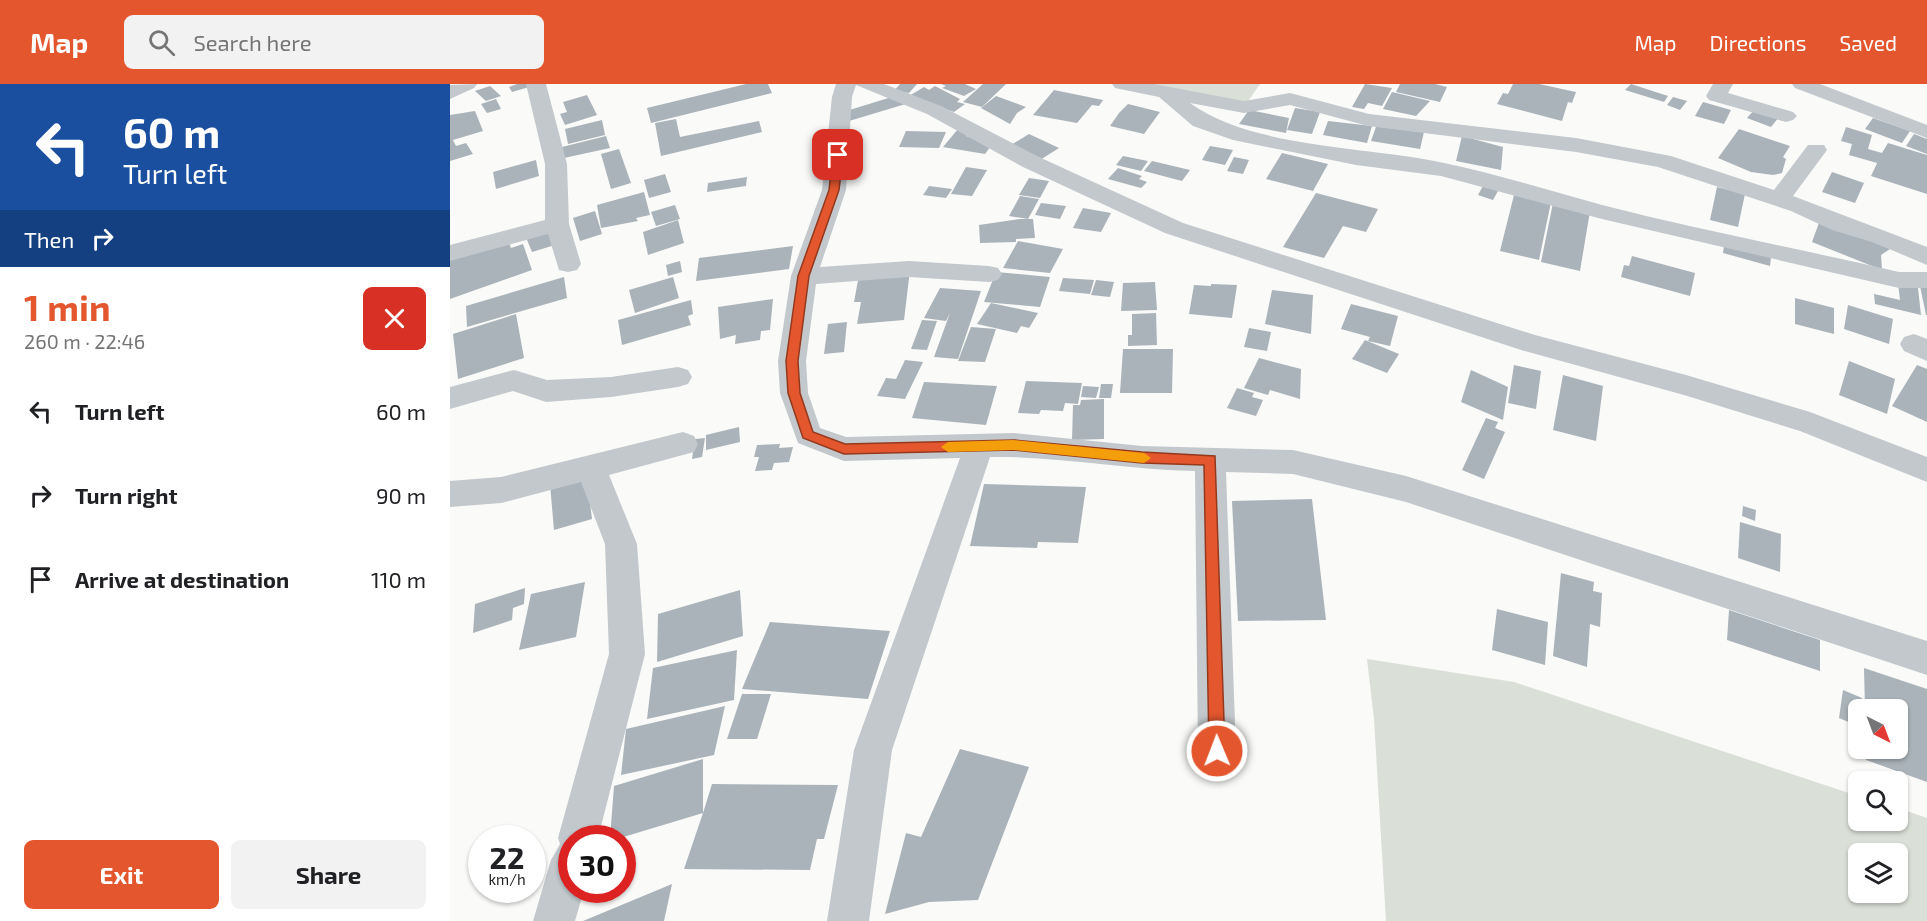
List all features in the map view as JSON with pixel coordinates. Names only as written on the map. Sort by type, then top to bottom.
[{"type":"street","points":[[450,93],[467,84]]},
{"type":"street","points":[[536,84],[556,164],[556,224],[568,264]]},
{"type":"street","points":[[846,84],[842,97],[834,190],[804,276],[792,361],[794,393],[808,435],[844,449],[1014,445],[1142,458],[1293,462],[1406,489],[1927,658]]},
{"type":"street","points":[[865,84],[934,110],[1031,162],[1174,228],[1530,343],[1686,385],[1810,423],[1927,470]]},
{"type":"street","points":[[1122,84],[1162,88],[1244,107],[1290,99],[1368,120],[1576,145],[1663,161],[1779,199],[1927,257]]},
{"type":"street","points":[[1723,84],[1716,96],[1786,116]]},
{"type":"street","points":[[1802,84],[1927,132]]},
{"type":"street","points":[[1162,88],[1201,121],[1241,135],[1356,158],[1442,169],[1602,212],[1899,280],[1927,280]]},
{"type":"street","points":[[1779,199],[1816,150]]},
{"type":"street","points":[[450,253],[556,224]]},
{"type":"street","points":[[804,276],[909,269],[989,274]]},
{"type":"street","points":[[450,398],[514,380],[546,391],[610,387],[678,377]]},
{"type":"street","points":[[450,494],[501,489],[683,444]]},
{"type":"street","points":[[848,921],[873,750],[979,446]]},
{"type":"street","points":[[1210,460],[1217,751]]},
{"type":"street","points":[[581,825],[627,654],[621,544],[590,467]]},
{"type":"street","points":[[554,921],[559,903]]},
{"type":"shaded area","points":[[1144,84],[1260,84],[1244,107]]},
{"type":"shaded area","points":[[1367,659],[1514,682],[1848,793],[1848,831],[1908,831],[1908,811],[1927,818],[1927,921],[1386,921],[1374,719]]},
{"type":"building","points":[[527,84],[529,87],[512,92],[509,87]]},
{"type":"building","points":[[746,84],[768,84],[772,93],[651,123],[647,108]]},
{"type":"building","points":[[900,84],[917,84],[909,93],[894,91]]},
{"type":"building","points":[[941,84],[965,84],[976,89],[964,96],[942,88],[946,86]]},
{"type":"building","points":[[983,84],[1006,84],[982,107],[963,102]]},
{"type":"building","points":[[1365,84],[1392,88],[1382,106],[1368,103],[1364,109],[1352,107]]},
{"type":"building","points":[[1400,84],[1435,84],[1447,87],[1440,102],[1396,92]]},
{"type":"building","points":[[1513,84],[1539,84],[1576,92],[1572,103],[1568,102],[1562,121],[1497,104],[1503,93],[1508,94]]},
{"type":"building","points":[[1631,84],[1668,96],[1664,102],[1625,90]]},
{"type":"building","points":[[490,86],[501,96],[486,101],[475,91]]},
{"type":"building","points":[[935,86],[960,99],[957,102],[965,104],[954,112],[909,96],[924,87],[929,90]]},
{"type":"building","points":[[1054,90],[1103,100],[1099,106],[1092,105],[1077,123],[1033,115]]},
{"type":"building","points":[[1392,92],[1430,101],[1416,116],[1383,109]]},
{"type":"building","points":[[587,95],[597,115],[565,125],[560,114],[567,112],[563,102]]},
{"type":"building","points":[[895,96],[909,103],[849,121],[843,112]]},
{"type":"building","points":[[996,96],[1026,107],[1017,113],[1010,124],[981,108]]},
{"type":"building","points":[[1673,97],[1687,101],[1680,110],[1667,105]]},
{"type":"building","points":[[496,99],[501,109],[487,113],[481,104]]},
{"type":"building","points":[[1703,102],[1731,110],[1724,124],[1695,116]]},
{"type":"building","points":[[1128,104],[1160,112],[1144,134],[1110,126]]},
{"type":"building","points":[[1295,108],[1320,112],[1312,134],[1287,130]]},
{"type":"building","points":[[1755,109],[1779,117],[1771,127],[1747,118]]},
{"type":"building","points":[[1249,110],[1289,118],[1286,133],[1239,124]]},
{"type":"building","points":[[475,111],[483,131],[453,140],[456,146],[466,143],[473,154],[450,161],[450,115]]},
{"type":"building","points":[[1873,118],[1910,131],[1902,143],[1865,129]]},
{"type":"building","points":[[676,119],[680,137],[759,121],[762,132],[661,156],[655,123]]},
{"type":"building","points":[[602,120],[605,135],[568,144],[565,129]]},
{"type":"building","points":[[1328,121],[1372,126],[1367,143],[1323,135]]},
{"type":"building","points":[[1377,124],[1424,132],[1420,149],[1371,141]]},
{"type":"building","points":[[1846,127],[1872,135],[1868,149],[1882,153],[1888,143],[1927,155],[1927,194],[1871,176],[1880,157],[1877,163],[1849,155],[1852,144],[1841,141]]},
{"type":"building","points":[[958,129],[970,131],[966,136],[993,143],[985,154],[943,147]]},
{"type":"building","points":[[1739,129],[1790,146],[1783,157],[1786,159],[1782,173],[1773,175],[1751,172],[1718,158]]},
{"type":"building","points":[[906,131],[946,132],[939,148],[899,147]]},
{"type":"building","points":[[1029,134],[1059,148],[1040,160],[1011,145]]},
{"type":"building","points":[[1914,134],[1927,139],[1927,154],[1906,146]]},
{"type":"building","points":[[606,136],[610,148],[564,158],[562,147]]},
{"type":"building","points":[[1462,136],[1503,147],[1501,170],[1456,161]]},
{"type":"building","points":[[1210,146],[1233,150],[1225,165],[1202,160]]},
{"type":"building","points":[[619,149],[631,183],[611,189],[601,154]]},
{"type":"building","points":[[1282,153],[1328,164],[1313,191],[1266,179]]},
{"type":"building","points":[[1123,156],[1148,161],[1141,171],[1116,165]]},
{"type":"building","points":[[1234,157],[1249,160],[1243,174],[1227,171]]},
{"type":"building","points":[[536,160],[539,176],[496,189],[493,172]]},
{"type":"building","points":[[1152,161],[1190,170],[1182,181],[1144,171]]},
{"type":"building","points":[[966,167],[987,170],[972,196],[951,194]]},
{"type":"building","points":[[1118,168],[1142,176],[1139,179],[1147,182],[1141,188],[1108,179]]},
{"type":"building","points":[[1832,172],[1864,183],[1855,203],[1822,192]]},
{"type":"building","points":[[665,174],[671,192],[649,198],[644,180]]},
{"type":"building","points":[[747,177],[746,186],[707,192],[708,183]]},
{"type":"building","points":[[1029,178],[1049,181],[1040,198],[1019,195]]},
{"type":"building","points":[[929,186],[952,189],[946,198],[923,195]]},
{"type":"building","points":[[1483,186],[1498,191],[1493,200],[1478,195]]},
{"type":"building","points":[[1717,187],[1745,194],[1738,227],[1710,220]]},
{"type":"building","points":[[644,192],[650,215],[636,218],[638,221],[601,228],[597,205]]},
{"type":"building","points":[[1316,193],[1378,209],[1366,232],[1343,226],[1324,258],[1283,247]]},
{"type":"building","points":[[1514,195],[1551,202],[1539,260],[1500,251]]},
{"type":"building","points":[[1020,196],[1039,199],[1028,219],[1009,216]]},
{"type":"building","points":[[1041,203],[1066,206],[1060,219],[1035,215]]},
{"type":"building","points":[[1553,203],[1590,211],[1580,271],[1541,262]]},
{"type":"building","points":[[675,205],[680,219],[656,226],[651,212]]},
{"type":"building","points":[[1083,208],[1111,213],[1101,232],[1073,228]]},
{"type":"building","points":[[595,211],[602,234],[580,241],[573,218]]},
{"type":"building","points":[[1033,219],[1035,238],[1016,239],[1016,242],[980,243],[979,225]]},
{"type":"building","points":[[678,220],[684,243],[648,255],[643,232]]},
{"type":"building","points":[[1820,220],[1890,249],[1881,255],[1882,270],[1812,242]]},
{"type":"building","points":[[548,228],[555,245],[532,252],[525,235]]},
{"type":"building","points":[[507,238],[511,248],[523,244],[532,270],[450,299],[450,260]]},
{"type":"building","points":[[1018,241],[1063,249],[1050,273],[1003,268]]},
{"type":"building","points":[[1724,245],[1771,257],[1770,266],[1723,253]]},
{"type":"building","points":[[793,246],[789,269],[696,281],[699,258]]},
{"type":"building","points":[[1632,256],[1695,273],[1690,296],[1621,277],[1624,265],[1629,266]]},
{"type":"building","points":[[680,261],[682,272],[668,276],[666,265]]},
{"type":"building","points":[[910,270],[904,320],[857,324],[861,302],[854,302],[859,275]]},
{"type":"building","points":[[996,272],[1050,277],[1040,307],[984,302]]},
{"type":"building","points":[[564,277],[567,298],[467,327],[466,306]]},
{"type":"building","points":[[673,277],[679,298],[635,313],[629,290]]},
{"type":"building","points":[[1063,278],[1094,280],[1090,294],[1059,291]]},
{"type":"building","points":[[1096,280],[1114,282],[1110,297],[1091,295]]},
{"type":"building","points":[[1155,282],[1157,310],[1121,311],[1123,283]]},
{"type":"building","points":[[1898,283],[1918,288],[1921,315],[1875,304],[1874,294],[1900,300]]},
{"type":"building","points":[[1211,284],[1237,285],[1232,318],[1189,314],[1194,285],[1211,286]]},
{"type":"building","points":[[1920,286],[1927,288],[1927,315],[1926,315]]},
{"type":"building","points":[[940,288],[981,291],[958,359],[934,357],[950,313],[946,321],[924,318]]},
{"type":"building","points":[[1272,290],[1313,295],[1311,334],[1265,324]]},
{"type":"building","points":[[1795,298],[1834,308],[1834,334],[1795,324]]},
{"type":"building","points":[[773,299],[770,330],[761,331],[760,340],[735,344],[736,335],[720,339],[718,307]]},
{"type":"building","points":[[691,300],[693,314],[688,316],[691,325],[622,345],[618,320]]},
{"type":"building","points":[[991,303],[1038,313],[1029,328],[1021,326],[1017,333],[977,324]]},
{"type":"building","points":[[1351,304],[1398,316],[1390,346],[1368,341],[1370,337],[1341,329]]},
{"type":"building","points":[[1848,305],[1893,319],[1889,344],[1844,329]]},
{"type":"building","points":[[1156,313],[1157,345],[1128,346],[1128,335],[1132,335],[1132,314]]},
{"type":"building","points":[[516,314],[524,358],[458,379],[453,334]]},
{"type":"building","points":[[922,320],[937,321],[927,350],[911,349]]},
{"type":"building","points":[[847,322],[844,352],[824,354],[828,324]]},
{"type":"building","points":[[971,327],[996,329],[985,362],[958,361]]},
{"type":"building","points":[[1249,328],[1271,332],[1267,351],[1244,347]]},
{"type":"building","points":[[1365,340],[1399,354],[1387,373],[1352,359]]},
{"type":"building","points":[[1123,349],[1173,349],[1172,393],[1120,393]]},
{"type":"building","points":[[1259,358],[1301,369],[1300,399],[1270,390],[1268,395],[1244,388]]},
{"type":"building","points":[[905,360],[923,362],[905,399],[877,396],[886,378],[896,379]]},
{"type":"building","points":[[1849,361],[1895,379],[1887,414],[1839,395]]},
{"type":"building","points":[[1514,365],[1541,371],[1536,409],[1508,403]]},
{"type":"building","points":[[1917,365],[1927,369],[1927,422],[1892,406]]},
{"type":"building","points":[[1471,370],[1508,387],[1503,420],[1461,402]]},
{"type":"building","points":[[1563,375],[1603,386],[1596,441],[1553,430]]},
{"type":"building","points":[[1026,381],[1082,383],[1078,404],[1065,403],[1063,411],[1041,410],[1039,414],[1018,413]]},
{"type":"building","points":[[924,382],[997,386],[986,425],[912,418]]},
{"type":"building","points":[[1101,384],[1113,384],[1111,398],[1099,398]]},
{"type":"building","points":[[1083,386],[1099,387],[1096,398],[1081,397]]},
{"type":"building","points":[[1237,388],[1254,393],[1252,397],[1263,400],[1256,416],[1227,408]]},
{"type":"building","points":[[1104,399],[1104,439],[1072,440],[1073,405],[1080,405],[1081,400]]},
{"type":"building","points":[[1486,418],[1498,422],[1495,428],[1505,432],[1484,479],[1462,470]]},
{"type":"building","points":[[739,427],[740,442],[706,450],[706,435]]},
{"type":"building","points":[[705,438],[702,457],[692,459],[695,439]]},
{"type":"building","points":[[780,444],[779,448],[793,447],[789,462],[774,463],[772,470],[755,471],[759,457],[754,457],[757,445]]},
{"type":"building","points":[[586,471],[592,519],[554,530],[550,484]]},
{"type":"building","points":[[984,484],[1086,487],[1078,543],[1038,542],[1037,548],[970,546]]},
{"type":"building","points":[[1312,499],[1326,620],[1238,621],[1232,501]]},
{"type":"building","points":[[1743,506],[1756,510],[1755,521],[1742,516]]},
{"type":"building","points":[[1740,522],[1781,534],[1780,572],[1738,558]]},
{"type":"building","points":[[1561,573],[1594,582],[1593,591],[1602,593],[1600,627],[1590,624],[1587,667],[1553,656]]},
{"type":"building","points":[[585,582],[576,637],[519,650],[531,594]]},
{"type":"building","points":[[525,588],[524,604],[513,608],[512,620],[473,633],[475,604]]},
{"type":"building","points":[[740,590],[743,636],[657,662],[658,614]]},
{"type":"building","points":[[1497,609],[1548,622],[1545,665],[1492,650]]},
{"type":"building","points":[[1729,610],[1820,640],[1820,671],[1727,640]]},
{"type":"building","points":[[770,622],[890,631],[868,699],[742,689]]},
{"type":"building","points":[[737,650],[734,700],[647,719],[653,668]]},
{"type":"building","points":[[1864,668],[1927,689],[1927,782],[1908,775],[1908,771],[1896,771],[1866,760],[1908,759],[1908,699],[1865,699]]},
{"type":"building","points":[[1843,690],[1862,698],[1848,699],[1848,722],[1839,718]]},
{"type":"building","points":[[742,694],[771,694],[757,739],[727,739]]},
{"type":"building","points":[[725,706],[714,755],[621,775],[626,729]]},
{"type":"building","points":[[960,749],[1029,767],[978,900],[929,902],[885,914],[906,833],[921,837]]},
{"type":"building","points":[[703,759],[703,813],[636,833],[636,825],[611,825],[614,786]]},
{"type":"building","points":[[712,784],[838,785],[824,839],[817,839],[810,870],[684,869]]},
{"type":"building","points":[[672,884],[664,921],[583,921],[626,903],[636,903],[636,899]]},
{"type":"slow traffic","points":[[948,447],[1014,445],[1144,458]]},
{"type":"route","points":[[838,155],[834,190],[804,276],[792,361],[794,393],[808,435],[844,449],[1014,445],[1142,458],[1210,460],[1217,751]]}]
